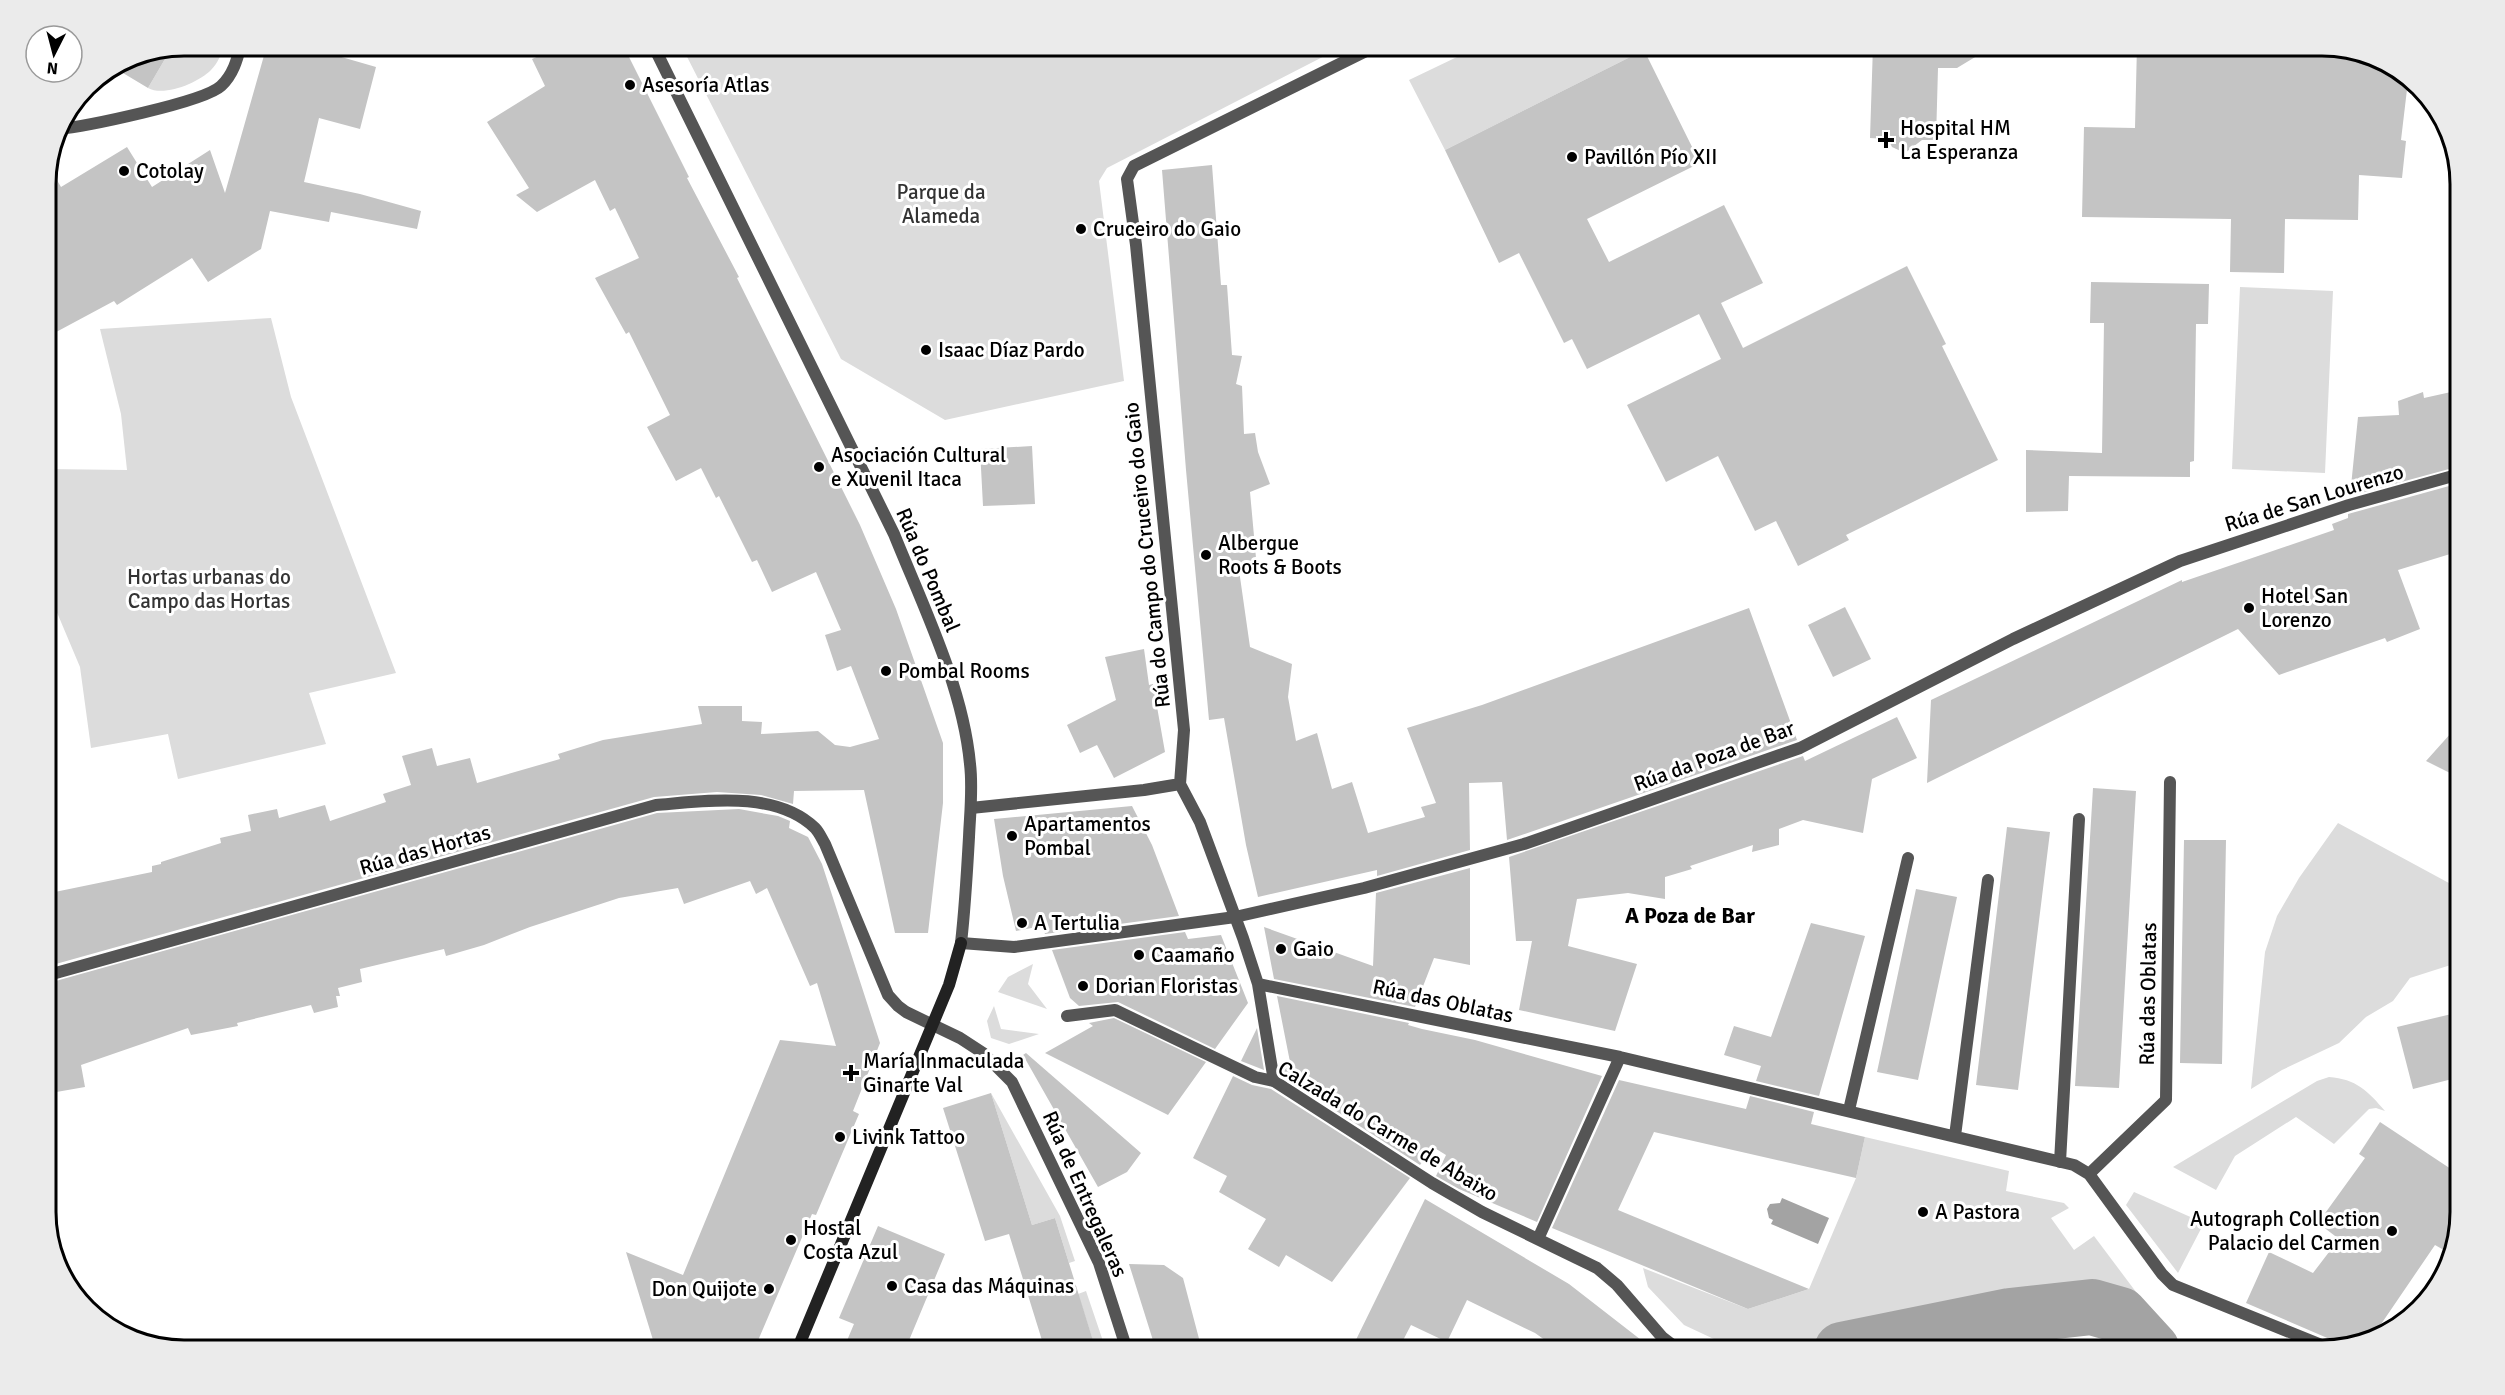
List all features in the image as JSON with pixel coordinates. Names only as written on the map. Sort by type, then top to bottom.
[{"type":"main road","points":[[801,1340],[954,972],[961,943]]},
{"type":"street","points":[[69,127],[130,115],[213,93],[229,77],[238,56]]},
{"type":"street","name":"Rúa do Pombal","points":[[658,56],[894,534],[949,675],[970,764],[971,808],[961,943]]},
{"type":"street","name":"Rúa do Campo do Cruceiro do Gaio","points":[[1180,783],[1184,730],[1136,245],[1127,179],[1134,166],[1356,56]]},
{"type":"street","name":"Rúa de San Lourenzo","points":[[2180,561],[2349,505],[2449,477]]},
{"type":"street","name":"Rúa da Poza de Bar","points":[[961,943],[1014,946],[1235,916],[1364,888],[1502,851],[1800,748],[2013,639],[2180,561]]},
{"type":"street","name":"Rúa das Oblatas","points":[[1258,984],[1620,1057],[2074,1165],[2089,1174],[2166,1100],[2170,782]]},
{"type":"street","points":[[971,808],[1144,790],[1180,783],[1200,822],[1258,984],[1275,1081]]},
{"type":"street","name":"Rúa das Hortas","points":[[56,973],[656,805],[711,800],[764,803],[785,809],[815,828]]},
{"type":"street","points":[[2060,1162],[2079,819]]},
{"type":"street","name":"Rúa de Entregaleras","points":[[815,828],[825,844],[888,995],[906,1012],[960,1038],[983,1053],[1012,1082],[1099,1263],[1124,1340]]},
{"type":"street","points":[[1849,1110],[1908,858]]},
{"type":"street","points":[[1956,1136],[1988,880]]},
{"type":"street","name":"Calzada do Carme de Abaixo","points":[[1067,1016],[1115,1010],[1255,1077],[1275,1081],[1432,1183],[1482,1212],[1602,1272],[1617,1285],[1666,1340]]},
{"type":"street","points":[[1538,1239],[1620,1057]]},
{"type":"street","points":[[2089,1174],[2162,1274],[2173,1285],[2309,1340]]},
{"type":"green space","points":[[220,56],[205,75],[190,84],[163,91],[148,88],[166,57]]},
{"type":"green space","name":"Parque da Alameda","points":[[687,56],[1325,56],[1107,168],[1099,181],[1124,381],[945,420],[841,359]]},
{"type":"green space","points":[[1459,56],[1632,56],[1445,150],[1409,80]]},
{"type":"green space","points":[[2240,287],[2333,291],[2325,473],[2232,469]]},
{"type":"green space","name":"Hortas urbanas do Campo das Hortas","points":[[271,318],[291,397],[396,673],[309,693],[326,744],[178,779],[168,734],[91,748],[80,667],[56,610],[56,469],[127,470],[121,414],[100,329]]},
{"type":"green space","points":[[2338,823],[2450,883],[2450,965],[2410,978],[2393,1001],[2366,1017],[2339,1043],[2282,1070],[2251,1089],[2265,952],[2277,916],[2299,878]]},
{"type":"green space","points":[[1033,964],[1028,984],[1047,1009],[998,992],[1008,977]]},
{"type":"green space","points":[[994,1006],[1001,1029],[1039,1034],[1009,1044],[991,1038],[987,1021]]},
{"type":"green space","points":[[2329,1077],[2347,1080],[2361,1087],[2385,1111],[2376,1108],[2369,1109],[2334,1144],[2296,1117],[2235,1156],[2216,1190],[2173,1167],[2317,1081]]},
{"type":"green space","points":[[991,1093],[1060,1216],[1075,1261],[1069,1263],[1055,1218],[1032,1225]]},
{"type":"green space","points":[[1865,1137],[2009,1171],[2006,1191],[2064,1203],[2069,1208],[2051,1218],[2074,1250],[2094,1236],[2142,1300],[2131,1313],[2092,1289],[2042,1293],[1830,1340],[1716,1340],[1684,1325],[1648,1287],[1643,1268],[1748,1309],[1809,1289],[1856,1178]]},
{"type":"green space","points":[[2134,1192],[2204,1223],[2178,1273],[2126,1205]]},
{"type":"green space","points":[[1086,1291],[1103,1340],[1093,1340],[1078,1294]]},
{"type":"shaded area","points":[[1782,1198],[1829,1218],[1818,1244],[1771,1224],[1773,1220],[1769,1218],[1767,1209],[1770,1204],[1780,1203]]},
{"type":"building","points":[[264,56],[338,56],[376,67],[360,129],[319,118],[304,182],[360,194],[421,211],[417,229],[331,212],[329,222],[270,211],[261,249],[208,282],[192,258],[117,305],[114,301],[56,332],[56,179],[61,187],[127,147],[152,187],[210,150],[225,193]]},
{"type":"building","points":[[539,56],[628,56],[860,525],[896,609],[943,743],[943,803],[928,933],[895,933],[864,790],[794,791],[793,804],[761,795],[717,792],[654,797],[56,964],[56,892],[152,872],[152,866],[161,864],[161,862],[221,843],[220,838],[251,831],[248,815],[277,809],[279,818],[325,805],[330,821],[386,802],[383,794],[411,785],[402,756],[432,748],[437,766],[470,758],[477,783],[560,759],[558,754],[603,740],[702,724],[698,706],[742,706],[742,721],[762,722],[761,734],[818,731],[835,745],[850,747],[879,739],[851,666],[837,671],[825,635],[841,630],[816,572],[772,592],[757,560],[752,562],[719,496],[716,498],[701,468],[676,481],[647,427],[670,415],[629,332],[626,334],[595,278],[639,258],[615,208],[610,211],[595,180],[537,212],[516,195],[529,188],[487,122],[545,86],[532,59]]},
{"type":"building","points":[[1632,56],[1647,56],[1700,163],[1587,219],[1609,262],[1724,205],[1763,283],[1721,303],[1743,348],[1907,266],[1946,344],[1942,346],[1998,460],[1846,535],[1849,540],[1798,566],[1776,521],[1755,531],[1718,456],[1666,482],[1627,405],[1721,359],[1699,314],[1587,369],[1572,339],[1564,343],[1519,253],[1499,263],[1445,150]]},
{"type":"building","points":[[1873,56],[1977,56],[1957,68],[1938,68],[1936,140],[1922,140],[1905,153],[1892,147],[1888,139],[1870,138]]},
{"type":"building","points":[[2137,56],[2338,57],[2370,65],[2407,89],[2401,140],[2406,141],[2402,178],[2359,175],[2358,220],[2285,219],[2284,273],[2230,272],[2231,219],[2082,217],[2084,127],[2135,128]]},
{"type":"building","points":[[166,57],[148,88],[122,72],[135,65]]},
{"type":"building","points":[[1212,165],[1221,285],[1227,285],[1232,355],[1242,356],[1236,384],[1242,386],[1244,434],[1255,433],[1258,452],[1270,484],[1250,492],[1257,569],[1239,570],[1250,647],[1292,664],[1288,697],[1296,741],[1317,733],[1332,789],[1352,782],[1368,833],[1425,817],[1421,807],[1436,803],[1407,728],[1482,705],[1749,608],[1797,740],[1507,840],[1502,782],[1469,783],[1470,850],[1377,876],[1377,870],[1258,897],[1246,845],[1224,718],[1209,720],[1162,170]]},
{"type":"building","points":[[2091,282],[2209,284],[2208,324],[2196,324],[2194,461],[2190,462],[2190,477],[2069,476],[2068,511],[2026,512],[2026,450],[2102,453],[2104,323],[2090,323]]},
{"type":"building","points":[[2423,392],[2424,398],[2449,392],[2449,469],[2350,496],[2358,417],[2399,415],[2398,401]]},
{"type":"building","points":[[1032,446],[1035,504],[983,506],[980,449]]},
{"type":"building","points":[[2449,486],[2449,554],[2398,570],[2420,629],[2387,642],[2385,638],[2279,675],[2238,629],[1927,783],[1931,700],[2182,580],[2182,582],[2334,530],[2332,524],[2348,518],[2348,514]]},
{"type":"building","points":[[1845,607],[1871,659],[1833,677],[1808,625]]},
{"type":"building","points":[[1144,649],[1149,685],[1153,684],[1165,752],[1114,778],[1097,745],[1080,753],[1067,725],[1116,700],[1105,657]]},
{"type":"building","points":[[1897,717],[1917,758],[1872,779],[1863,833],[1803,820],[1779,829],[1779,845],[1752,852],[1753,845],[1665,877],[1665,899],[1628,893],[1577,899],[1568,946],[1637,964],[1615,1031],[1519,1010],[1532,941],[1516,941],[1509,857],[1803,756],[1805,761]]},
{"type":"building","points":[[2450,735],[2450,773],[2426,761]]},
{"type":"building","points":[[2093,788],[2136,791],[2119,1088],[2075,1086]]},
{"type":"building","points":[[1132,806],[1152,845],[1179,916],[1045,934],[1042,926],[1016,931],[1003,876],[994,819]]},
{"type":"building","points":[[739,809],[778,816],[790,821],[789,828],[808,837],[822,864],[880,1043],[853,1111],[859,1114],[816,1215],[812,1214],[758,1340],[653,1340],[626,1252],[683,1275],[780,1040],[836,1046],[817,983],[810,986],[767,888],[756,894],[750,881],[684,904],[678,888],[619,898],[446,956],[444,949],[360,969],[362,982],[338,988],[340,996],[336,996],[338,1007],[314,1013],[311,1005],[237,1023],[238,1026],[191,1035],[188,1028],[81,1065],[85,1087],[56,1092],[56,981],[657,813]]},
{"type":"building","points":[[2007,827],[2050,832],[2018,1090],[1976,1085]]},
{"type":"building","points":[[2184,840],[2226,840],[2222,1064],[2180,1063]]},
{"type":"building","points":[[1470,868],[1470,965],[1434,958],[1415,1007],[1274,979],[1264,927],[1373,966],[1376,893]]},
{"type":"building","points":[[1916,889],[1957,897],[1918,1080],[1877,1072]]},
{"type":"building","points":[[1811,923],[1865,936],[1819,1096],[1756,1081],[1761,1066],[1724,1055],[1734,1026],[1771,1037]]},
{"type":"building","points":[[1185,932],[1188,939],[1221,935],[1248,1003],[1215,1049],[1118,1002],[1079,1006],[1070,998],[1052,950]]},
{"type":"building","points":[[1277,996],[1409,1023],[1408,1025],[1422,1029],[1475,1040],[1602,1076],[1537,1222],[1459,1189],[1436,1176],[1446,1155],[1433,1147],[1420,1165],[1282,1076],[1280,1070],[1291,1067]]},
{"type":"building","points":[[2450,1014],[2450,1080],[2413,1089],[2397,1027]]},
{"type":"building","points":[[1114,1018],[1206,1062],[1168,1115],[1045,1053],[1093,1026],[1089,1023]]},
{"type":"building","points":[[1257,1028],[1264,1070],[1241,1061]]},
{"type":"building","points":[[1026,1053],[1141,1153],[1127,1172],[1098,1187],[1023,1055]]},
{"type":"building","points":[[1233,1076],[1252,1085],[1271,1089],[1410,1178],[1332,1282],[1286,1255],[1279,1267],[1248,1249],[1266,1219],[1219,1192],[1227,1176],[1193,1158]]},
{"type":"building","points":[[1619,1080],[1746,1109],[1750,1096],[1814,1112],[1811,1124],[1865,1137],[1856,1178],[1654,1132],[1618,1210],[1809,1289],[1748,1309],[1552,1228]]},
{"type":"building","points":[[991,1093],[1032,1225],[1055,1218],[1093,1340],[1042,1340],[1009,1234],[985,1241],[943,1108]]},
{"type":"building","name":"Autograph Collection Palacio del Carmen","points":[[2380,1122],[2450,1168],[2448,1228],[2443,1250],[2435,1245],[2381,1324],[2354,1335],[2330,1339],[2246,1303],[2269,1252],[2313,1273],[2339,1239],[2318,1223],[2365,1158],[2359,1154]]},
{"type":"building","points":[[1425,1199],[1569,1284],[1641,1340],[1545,1340],[1467,1300],[1448,1340],[1443,1340],[1411,1325],[1403,1340],[1356,1340]]},
{"type":"building","name":"Casa das Máquinas","points":[[878,1226],[945,1254],[909,1340],[847,1340],[854,1324],[839,1318]]},
{"type":"building","points":[[1129,1264],[1164,1265],[1183,1278],[1199,1340],[1153,1340]]},
{"type":"waterway","points":[[1891,1340],[2010,1316],[2092,1307],[2120,1315],[2143,1340]]},
{"type":"place","name":"Asesoría Atlas","points":[[630,85]]},
{"type":"place","name":"Hospital HM La Esperanza","points":[[1886,140]]},
{"type":"place","name":"Pavillón Pío XII","points":[[1572,157]]},
{"type":"place","name":"Cotolay","points":[[124,171]]},
{"type":"place","name":"Cruceiro do Gaio","points":[[1081,229]]},
{"type":"place","name":"Isaac Díaz Pardo","points":[[926,350]]},
{"type":"place","name":"Asociación Cultural e Xuvenil Itaca","points":[[819,467]]},
{"type":"place","name":"Albergue Roots & Boots","points":[[1206,555]]},
{"type":"place","name":"Hotel San Lorenzo","points":[[2249,608]]},
{"type":"place","name":"Pombal Rooms","points":[[886,671]]},
{"type":"place","name":"Apartamentos Pombal","points":[[1012,836]]},
{"type":"place","name":"A Tertulia","points":[[1022,923]]},
{"type":"place","name":"Gaio","points":[[1281,949]]},
{"type":"place","name":"Caamaño","points":[[1139,955]]},
{"type":"place","name":"Dorian Floristas","points":[[1083,986]]},
{"type":"place","name":"María Inmaculada Ginarte Val","points":[[851,1073]]},
{"type":"place","name":"Livink Tattoo","points":[[840,1137]]},
{"type":"place","name":"A Pastora","points":[[1923,1212]]},
{"type":"place","name":"Autograph Collection Palacio del Carmen","points":[[2392,1231]]},
{"type":"place","name":"Hostal Costa Azul","points":[[791,1240]]},
{"type":"place","name":"Casa das Máquinas","points":[[892,1286]]},
{"type":"place","name":"Don Quijote","points":[[769,1289]]},
{"type":"district","name":"A Poza de Bar","points":[[1690,915]]}]
